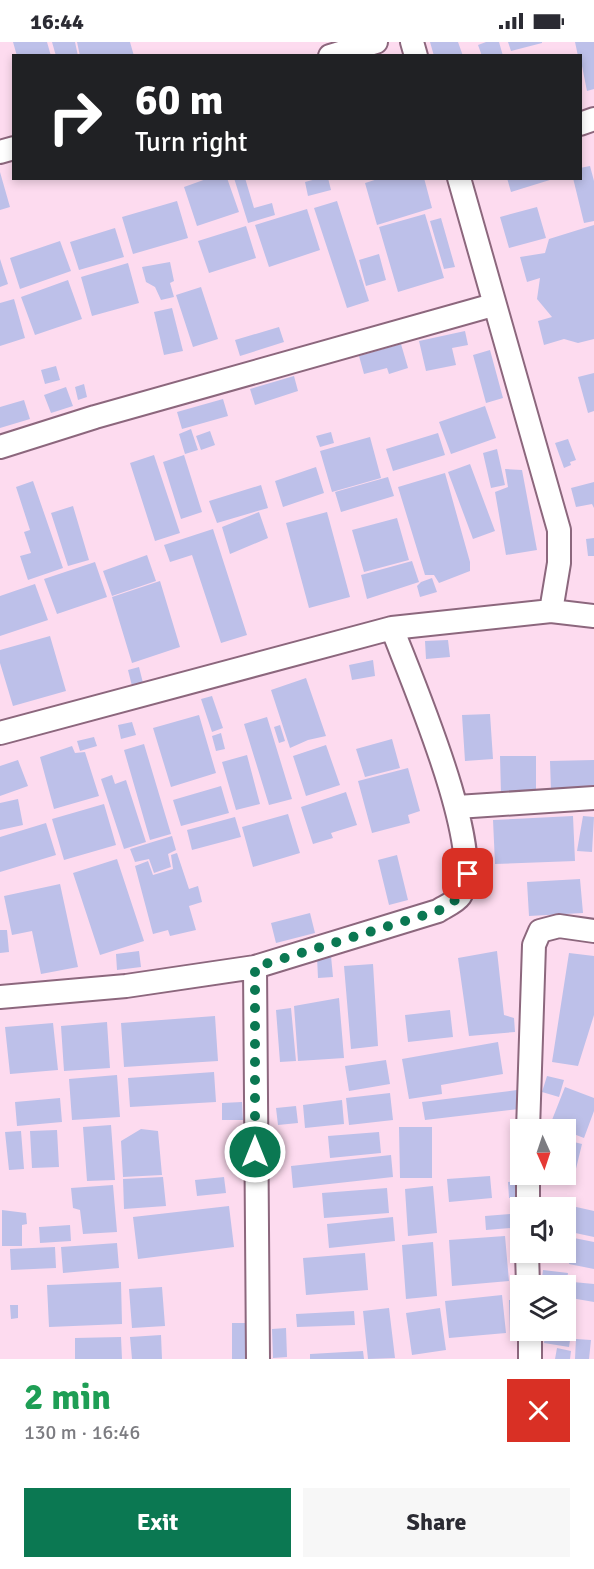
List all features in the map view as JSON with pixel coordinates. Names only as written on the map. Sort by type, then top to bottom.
[{"type":"street","points":[[337,54],[376,42]]},
{"type":"street","points":[[460,180],[493,305],[560,530],[559,563],[551,611]]},
{"type":"street","points":[[0,447],[95,417],[493,305]]},
{"type":"street","points":[[0,733],[392,628],[551,611],[594,616]]},
{"type":"street","points":[[0,997],[126,986],[255,967],[438,911],[460,897],[468,874],[457,807],[392,628]]},
{"type":"street","points":[[457,807],[594,798]]},
{"type":"street","points":[[528,1119],[534,945],[540,931],[559,926],[594,931]]},
{"type":"street","points":[[255,967],[258,1359]]},
{"type":"street","points":[[530,1341],[530,1359]]},
{"type":"building","points":[[13,42],[47,42],[50,54],[16,54]]},
{"type":"building","points":[[52,42],[75,42],[78,54],[55,54]]},
{"type":"building","points":[[77,42],[130,42],[133,54],[80,54]]},
{"type":"building","points":[[430,42],[458,42],[462,54],[433,54]]},
{"type":"building","points":[[486,42],[499,42],[502,54],[481,54],[478,45]]},
{"type":"building","points":[[508,42],[542,42],[542,43],[511,51]]},
{"type":"building","points":[[575,42],[594,42],[594,89],[587,91],[582,54],[578,54]]},
{"type":"building","points":[[590,166],[594,181],[594,221],[584,223],[573,180],[582,180],[582,168]]},
{"type":"building","points":[[0,172],[10,207],[0,210]]},
{"type":"building","points":[[203,180],[228,180],[239,212],[197,226],[184,187]]},
{"type":"building","points":[[235,180],[246,180],[254,208],[272,203],[275,215],[248,223]]},
{"type":"building","points":[[328,180],[331,190],[308,196],[305,182]]},
{"type":"building","points":[[375,180],[425,180],[432,208],[377,225],[365,183]]},
{"type":"building","points":[[508,180],[550,180],[511,192]]},
{"type":"building","points":[[177,201],[188,238],[133,254],[122,217]]},
{"type":"building","points":[[337,201],[369,301],[347,308],[314,208]]},
{"type":"building","points":[[537,207],[546,238],[509,248],[500,217]]},
{"type":"building","points":[[307,209],[320,250],[269,267],[255,225]]},
{"type":"building","points":[[425,214],[444,278],[398,292],[379,227]]},
{"type":"building","points":[[441,218],[455,267],[444,269],[430,221]]},
{"type":"building","points":[[594,225],[594,339],[578,343],[564,339],[544,345],[538,321],[552,317],[537,299],[540,278],[527,282],[520,257],[545,253],[549,239]]},
{"type":"building","points":[[246,226],[256,258],[209,273],[198,241]]},
{"type":"building","points":[[115,228],[124,257],[79,270],[70,242]]},
{"type":"building","points":[[60,241],[71,271],[20,289],[10,258]]},
{"type":"building","points":[[379,254],[386,280],[366,286],[359,260]]},
{"type":"building","points":[[0,259],[8,284],[0,287]]},
{"type":"building","points":[[170,262],[174,281],[170,283],[174,297],[161,300],[155,287],[146,282],[142,267]]},
{"type":"building","points":[[128,263],[139,303],[92,316],[81,277]]},
{"type":"building","points":[[68,280],[82,319],[35,335],[21,297]]},
{"type":"building","points":[[201,287],[218,339],[193,347],[176,295]]},
{"type":"building","points":[[14,299],[25,338],[0,346],[0,303]]},
{"type":"building","points":[[172,308],[183,351],[164,355],[154,312]]},
{"type":"building","points":[[279,327],[284,342],[240,356],[235,340]]},
{"type":"building","points":[[465,331],[468,345],[452,348],[456,365],[426,371],[419,341]]},
{"type":"building","points":[[401,344],[408,368],[389,374],[387,368],[364,374],[359,356]]},
{"type":"building","points":[[490,350],[503,398],[486,403],[473,355]]},
{"type":"building","points":[[56,366],[60,380],[45,384],[41,370]]},
{"type":"building","points":[[594,373],[594,411],[588,413],[578,377]]},
{"type":"building","points":[[294,376],[298,391],[255,405],[250,389]]},
{"type":"building","points":[[84,384],[87,397],[78,400],[75,387]]},
{"type":"building","points":[[66,387],[73,406],[51,413],[44,395]]},
{"type":"building","points":[[223,399],[228,416],[182,429],[177,412]]},
{"type":"building","points":[[24,400],[30,419],[0,428],[0,407]]},
{"type":"building","points":[[485,406],[496,438],[451,454],[439,422]]},
{"type":"building","points":[[191,429],[198,450],[185,454],[179,434]]},
{"type":"building","points":[[210,431],[215,445],[201,450],[196,436]]},
{"type":"building","points":[[331,432],[334,443],[320,447],[316,436]]},
{"type":"building","points":[[438,433],[445,455],[393,471],[386,449]]},
{"type":"building","points":[[370,437],[381,478],[332,492],[320,451]]},
{"type":"building","points":[[568,439],[576,460],[564,468],[555,443]]},
{"type":"building","points":[[497,449],[505,485],[491,488],[483,453]]},
{"type":"building","points":[[154,455],[180,533],[155,541],[130,463]]},
{"type":"building","points":[[184,455],[202,512],[181,519],[163,462]]},
{"type":"building","points":[[470,464],[495,531],[473,539],[448,472]]},
{"type":"building","points":[[316,467],[324,493],[283,507],[275,481]]},
{"type":"building","points":[[505,469],[522,470],[537,550],[506,555],[495,492],[508,487]]},
{"type":"building","points":[[445,473],[470,562],[470,571],[439,583],[434,575],[425,575],[398,487]]},
{"type":"building","points":[[388,477],[394,496],[341,512],[335,492]]},
{"type":"building","points":[[33,481],[63,568],[28,580],[20,556],[31,553],[24,532],[30,530],[16,487]]},
{"type":"building","points":[[594,482],[594,508],[592,504],[576,507],[571,488]]},
{"type":"building","points":[[261,485],[268,508],[217,523],[209,501]]},
{"type":"building","points":[[73,506],[89,560],[68,566],[51,513]]},
{"type":"building","points":[[259,512],[268,538],[230,554],[222,527]]},
{"type":"building","points":[[327,512],[350,597],[309,608],[286,523]]},
{"type":"building","points":[[397,518],[409,560],[364,572],[352,530]]},
{"type":"building","points":[[213,529],[247,635],[221,643],[192,555],[170,562],[164,545]]},
{"type":"building","points":[[594,538],[594,556],[588,556],[586,539]]},
{"type":"building","points":[[147,555],[156,581],[112,596],[103,571]]},
{"type":"building","points":[[412,561],[419,582],[367,599],[361,575]]},
{"type":"building","points":[[95,562],[107,597],[57,614],[44,579]]},
{"type":"building","points":[[432,578],[437,592],[420,597],[417,586]]},
{"type":"building","points":[[160,581],[180,647],[132,663],[112,597]]},
{"type":"building","points":[[35,584],[48,620],[0,636],[0,596]]},
{"type":"building","points":[[50,636],[66,691],[13,706],[0,663],[0,650]]},
{"type":"building","points":[[448,640],[450,657],[426,659],[425,641]]},
{"type":"building","points":[[373,660],[375,676],[352,680],[349,665]]},
{"type":"building","points":[[139,667],[143,683],[132,686],[128,670]]},
{"type":"building","points":[[306,678],[326,736],[308,740],[290,748],[271,690]]},
{"type":"building","points":[[212,696],[223,728],[212,732],[201,699]]},
{"type":"building","points":[[490,714],[493,759],[465,761],[462,715]]},
{"type":"building","points":[[199,715],[216,773],[171,787],[153,728]]},
{"type":"building","points":[[267,717],[292,799],[269,805],[244,724]]},
{"type":"building","points":[[132,722],[136,735],[121,739],[118,725]]},
{"type":"building","points":[[280,725],[285,741],[279,743],[274,727]]},
{"type":"building","points":[[221,733],[225,749],[216,751],[212,736]]},
{"type":"building","points":[[94,737],[97,746],[80,751],[77,741]]},
{"type":"building","points":[[392,739],[400,768],[365,777],[356,749]]},
{"type":"building","points":[[144,744],[171,834],[150,840],[124,750]]},
{"type":"building","points":[[326,745],[340,785],[306,796],[293,756]]},
{"type":"building","points":[[72,746],[75,753],[85,752],[99,796],[54,809],[40,757]]},
{"type":"building","points":[[247,755],[260,804],[236,810],[222,762]]},
{"type":"building","points":[[500,756],[536,756],[536,793],[501,794]]},
{"type":"building","points":[[18,760],[28,786],[0,796],[0,766]]},
{"type":"building","points":[[594,760],[594,790],[551,791],[550,761]]},
{"type":"building","points":[[408,768],[420,811],[408,815],[410,823],[372,833],[358,781]]},
{"type":"building","points":[[112,775],[115,784],[126,780],[146,842],[124,849],[101,779]]},
{"type":"building","points":[[221,786],[229,813],[181,826],[173,800]]},
{"type":"building","points":[[346,792],[357,825],[331,833],[333,838],[313,844],[301,807]]},
{"type":"building","points":[[18,799],[23,825],[0,830],[0,803]]},
{"type":"building","points":[[104,804],[116,845],[64,860],[52,819]]},
{"type":"building","points":[[288,814],[300,853],[253,867],[242,827]]},
{"type":"building","points":[[573,816],[575,861],[495,864],[493,820]]},
{"type":"building","points":[[583,816],[594,817],[592,852],[577,851]]},
{"type":"building","points":[[235,817],[241,837],[192,850],[187,830]]},
{"type":"building","points":[[46,823],[56,855],[0,872],[0,837]]},
{"type":"building","points":[[172,836],[176,850],[168,854],[171,867],[154,873],[149,859],[135,862],[130,849]]},
{"type":"building","points":[[177,853],[189,889],[198,886],[202,902],[189,906],[196,930],[170,936],[168,930],[153,934],[135,866],[148,861],[153,875],[173,869],[171,855]]},
{"type":"building","points":[[397,855],[408,900],[389,905],[378,860]]},
{"type":"building","points":[[117,859],[144,941],[100,955],[73,873]]},
{"type":"building","points":[[580,879],[583,913],[529,916],[527,882]]},
{"type":"building","points":[[60,884],[78,967],[41,974],[32,931],[12,935],[4,896]]},
{"type":"building","points":[[310,913],[315,933],[276,943],[271,923]]},
{"type":"building","points":[[0,930],[7,930],[9,952],[0,953]]},
{"type":"building","points":[[139,951],[141,967],[117,970],[116,954]]},
{"type":"building","points":[[497,951],[504,1015],[514,1018],[515,1032],[469,1036],[458,958]]},
{"type":"building","points":[[569,953],[594,956],[594,1015],[578,1066],[552,1062]]},
{"type":"building","points":[[331,956],[333,977],[318,978],[317,957]]},
{"type":"building","points":[[373,964],[378,1046],[351,1049],[344,966]]},
{"type":"building","points":[[339,998],[344,1058],[298,1061],[294,1006]]},
{"type":"building","points":[[291,1008],[296,1061],[280,1062],[276,1010]]},
{"type":"building","points":[[450,1010],[453,1037],[408,1042],[405,1015]]},
{"type":"building","points":[[215,1016],[218,1061],[124,1067],[121,1023]]},
{"type":"building","points":[[107,1022],[110,1068],[64,1071],[61,1026]]},
{"type":"building","points":[[53,1023],[58,1070],[10,1074],[5,1027]]},
{"type":"building","points":[[498,1042],[503,1074],[441,1085],[442,1094],[409,1099],[402,1059]]},
{"type":"building","points":[[386,1060],[390,1084],[349,1091],[345,1066]]},
{"type":"building","points":[[214,1072],[216,1102],[130,1107],[128,1078]]},
{"type":"building","points":[[117,1075],[120,1117],[72,1120],[69,1079]]},
{"type":"building","points":[[547,1076],[564,1080],[559,1097],[542,1092]]},
{"type":"building","points":[[565,1087],[594,1098],[594,1111],[584,1138],[576,1135],[576,1119],[552,1119]]},
{"type":"building","points":[[517,1090],[519,1109],[425,1120],[422,1102]]},
{"type":"building","points":[[390,1093],[393,1120],[349,1125],[346,1098]]},
{"type":"building","points":[[60,1098],[62,1122],[17,1126],[15,1102]]},
{"type":"building","points":[[342,1100],[344,1124],[305,1128],[303,1105]]},
{"type":"building","points":[[242,1102],[243,1120],[222,1120],[222,1103]]},
{"type":"building","points":[[296,1106],[298,1123],[278,1125],[276,1108]]},
{"type":"building","points":[[111,1125],[115,1180],[87,1181],[83,1127]]},
{"type":"building","points":[[399,1127],[432,1127],[432,1178],[400,1178]]},
{"type":"building","points":[[141,1129],[158,1131],[162,1175],[123,1177],[121,1141]]},
{"type":"building","points":[[57,1130],[59,1167],[32,1168],[30,1131]]},
{"type":"building","points":[[21,1131],[24,1169],[9,1170],[5,1132]]},
{"type":"building","points":[[379,1132],[381,1153],[330,1158],[328,1136]]},
{"type":"building","points":[[576,1142],[582,1144],[576,1169]]},
{"type":"building","points":[[391,1155],[393,1177],[293,1188],[291,1166]]},
{"type":"building","points":[[490,1176],[492,1198],[449,1202],[447,1179]]},
{"type":"building","points":[[163,1177],[166,1206],[124,1209],[123,1179]]},
{"type":"building","points":[[224,1177],[226,1193],[197,1196],[195,1180]]},
{"type":"building","points":[[508,1182],[510,1185],[522,1185],[522,1197],[509,1198]]},
{"type":"building","points":[[113,1185],[117,1232],[83,1234],[80,1210],[73,1208],[71,1188]]},
{"type":"building","points":[[433,1186],[437,1233],[408,1236],[405,1189]]},
{"type":"building","points":[[387,1188],[389,1213],[324,1218],[322,1193]]},
{"type":"building","points":[[229,1206],[234,1247],[138,1259],[133,1217]]},
{"type":"building","points":[[576,1207],[594,1211],[594,1237],[576,1233]]},
{"type":"building","points":[[2,1210],[26,1213],[27,1224],[22,1225],[22,1246],[2,1246]]},
{"type":"building","points":[[510,1214],[510,1228],[486,1230],[485,1216]]},
{"type":"building","points":[[393,1217],[395,1241],[329,1248],[327,1224]]},
{"type":"building","points":[[70,1225],[71,1241],[40,1243],[39,1227]]},
{"type":"building","points":[[505,1236],[509,1281],[452,1286],[449,1240]]},
{"type":"building","points":[[576,1238],[594,1242],[594,1269],[569,1264],[576,1263]]},
{"type":"building","points":[[433,1242],[437,1296],[406,1299],[402,1245]]},
{"type":"building","points":[[117,1243],[119,1268],[63,1273],[61,1247]]},
{"type":"building","points":[[55,1247],[56,1268],[11,1270],[10,1249]]},
{"type":"building","points":[[365,1253],[368,1290],[306,1295],[303,1258]]},
{"type":"building","points":[[543,1270],[568,1273],[568,1275],[542,1275]]},
{"type":"building","points":[[121,1282],[122,1324],[49,1327],[47,1285]]},
{"type":"building","points":[[576,1282],[594,1284],[594,1302],[576,1299]]},
{"type":"building","points":[[162,1287],[165,1326],[132,1328],[129,1289]]},
{"type":"building","points":[[502,1295],[506,1333],[449,1338],[445,1301]]},
{"type":"building","points":[[10,1305],[18,1305],[18,1318],[11,1319]]},
{"type":"building","points":[[389,1308],[395,1358],[368,1359],[363,1311]]},
{"type":"building","points":[[440,1308],[446,1350],[412,1355],[406,1313]]},
{"type":"building","points":[[354,1311],[355,1325],[297,1327],[296,1314]]},
{"type":"building","points":[[232,1323],[249,1323],[249,1359],[232,1359]]},
{"type":"building","points":[[286,1328],[287,1357],[273,1358],[272,1329]]},
{"type":"building","points":[[161,1335],[162,1359],[132,1359],[130,1337]]},
{"type":"building","points":[[121,1337],[122,1359],[75,1359],[75,1338]]},
{"type":"building","points":[[576,1339],[591,1340],[589,1359],[575,1359]]},
{"type":"building","points":[[544,1341],[570,1341],[569,1347],[544,1343]]},
{"type":"building","points":[[557,1348],[571,1351],[570,1359],[555,1359]]},
{"type":"building","points":[[363,1351],[364,1359],[310,1359],[310,1354]]},
{"type":"route","points":[[255,1152],[255,967],[438,911],[460,897],[468,874]]}]
